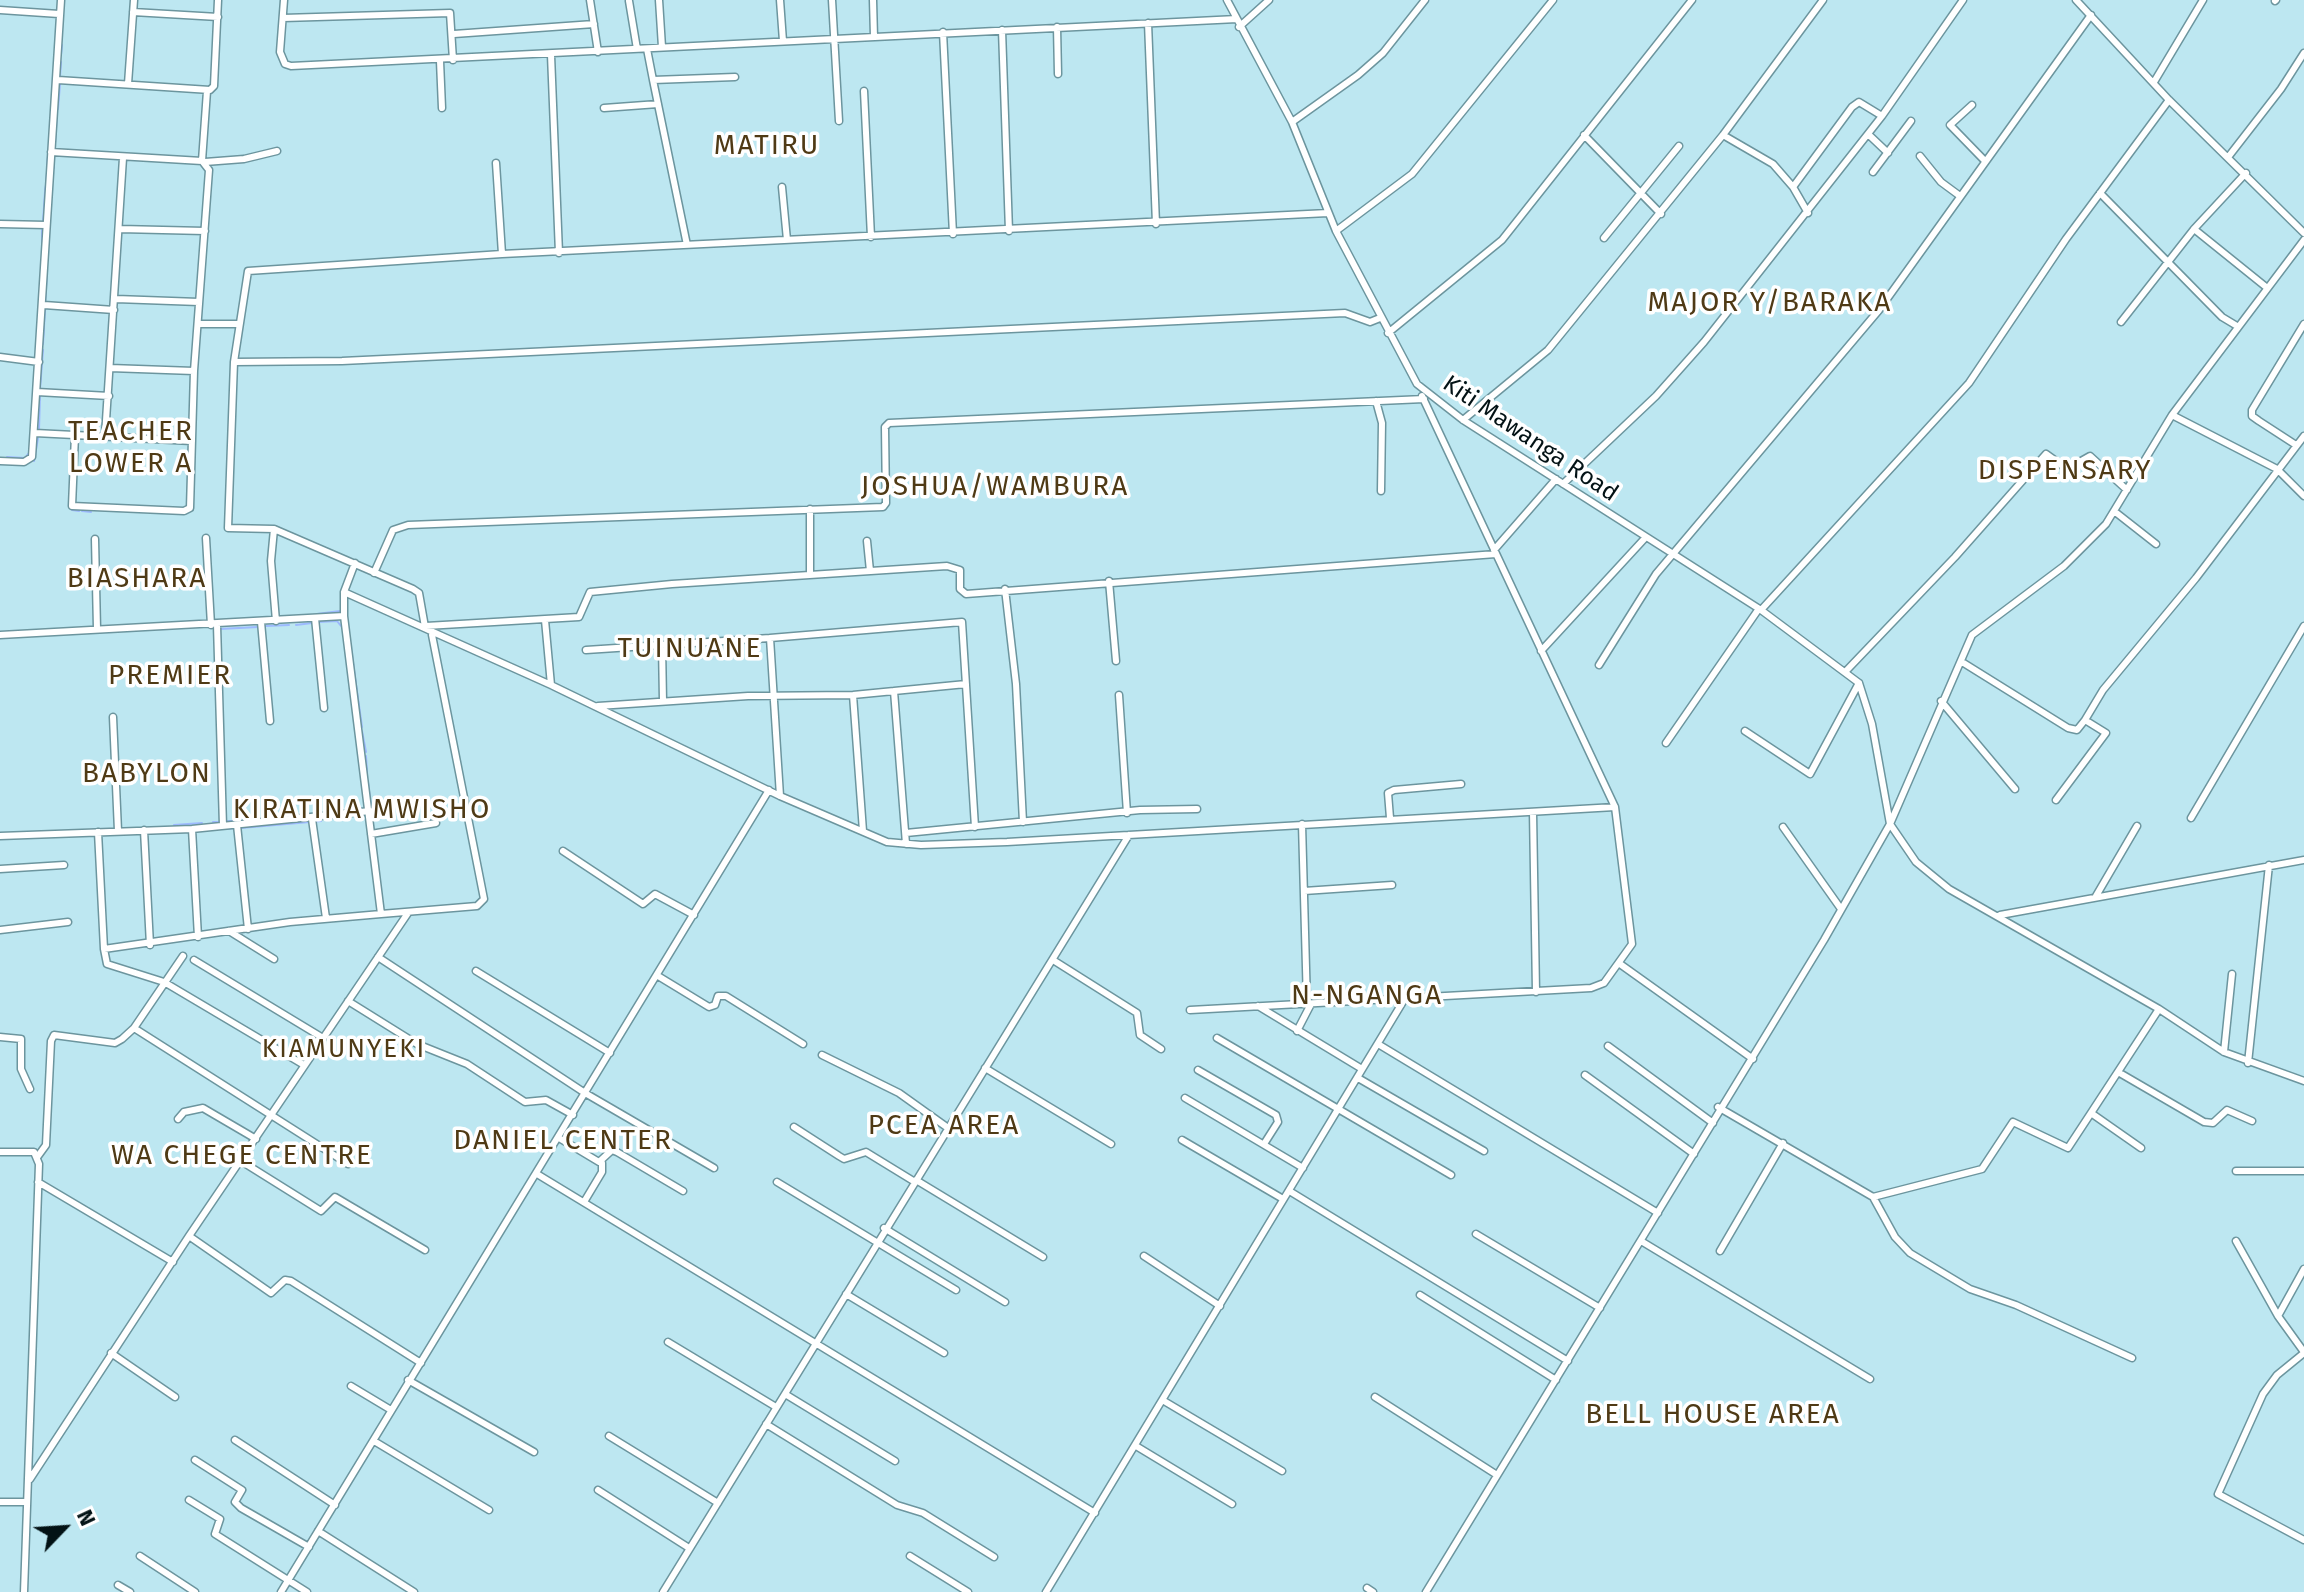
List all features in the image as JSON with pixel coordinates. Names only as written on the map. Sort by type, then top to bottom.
[{"type":"street","points":[[0,461],[28,460],[32,457],[61,0]]},
{"type":"street","points":[[128,84],[134,0]]},
{"type":"street","points":[[58,80],[207,91],[214,86],[218,0]]},
{"type":"street","points":[[284,0],[280,52],[285,64],[291,66],[1237,19]]},
{"type":"street","points":[[590,0],[598,52]]},
{"type":"street","points":[[659,0],[662,47]]},
{"type":"street","points":[[780,0],[783,41]]},
{"type":"street","points":[[832,0],[839,121]]},
{"type":"street","points":[[873,0],[874,37]]},
{"type":"street","name":"Kiti Mawanga Road","points":[[1227,0],[1292,122],[1336,231],[1417,384],[1463,420],[1759,610],[1859,683],[1872,724],[1890,824]]},
{"type":"street","points":[[1239,27],[1269,0]]},
{"type":"street","points":[[1292,122],[1358,75],[1383,53],[1425,0]]},
{"type":"street","points":[[1336,231],[1412,174],[1553,0]]},
{"type":"street","points":[[1388,333],[1502,240],[1692,0]]},
{"type":"street","points":[[1463,420],[1548,350],[1661,214],[1823,0]]},
{"type":"street","points":[[1563,484],[1666,385],[1808,213],[1882,116],[1963,0]]},
{"type":"street","points":[[2076,0],[2169,100],[2304,233]]},
{"type":"street","points":[[2154,82],[2203,0]]},
{"type":"street","points":[[629,1],[637,49]]},
{"type":"street","points":[[0,10],[59,14]]},
{"type":"street","points":[[133,12],[218,17]]},
{"type":"street","points":[[283,18],[450,13],[454,34],[453,60]]},
{"type":"street","points":[[1599,665],[1672,554],[1879,310],[2091,15]]},
{"type":"street","points":[[1148,23],[1156,224]]},
{"type":"street","points":[[454,34],[594,24]]},
{"type":"street","points":[[1057,27],[1058,74]]},
{"type":"street","points":[[1002,30],[1009,231]]},
{"type":"street","points":[[943,32],[953,234]]},
{"type":"street","points":[[647,49],[650,76],[687,245]]},
{"type":"street","points":[[2229,156],[2281,89],[2304,53]]},
{"type":"street","points":[[551,55],[559,253]]},
{"type":"street","points":[[440,61],[442,108]]},
{"type":"street","points":[[653,80],[735,77]]},
{"type":"street","points":[[75,435],[72,506],[188,510],[194,371],[209,170],[203,162],[207,91]]},
{"type":"street","points":[[864,91],[871,237]]},
{"type":"street","points":[[1666,743],[1759,610],[1969,383],[2100,193],[2169,100]]},
{"type":"street","points":[[1793,187],[1855,104],[1859,102],[1882,116]]},
{"type":"street","points":[[604,108],[658,104]]},
{"type":"street","points":[[1972,105],[1950,125],[1985,161]]},
{"type":"street","points":[[1873,172],[1911,121]]},
{"type":"street","points":[[1868,134],[1888,153]]},
{"type":"street","points":[[1584,135],[1661,214]]},
{"type":"street","points":[[1723,135],[1773,164],[1793,187],[1808,213]]},
{"type":"street","points":[[1604,238],[1679,146]]},
{"type":"street","points":[[51,152],[203,162],[244,159],[277,151]]},
{"type":"street","points":[[1920,156],[1941,182],[1960,196]]},
{"type":"street","points":[[105,436],[123,158]]},
{"type":"street","points":[[496,163],[502,254]]},
{"type":"street","points":[[2121,322],[2194,229],[2246,173]]},
{"type":"street","points":[[782,187],[787,240]]},
{"type":"street","points":[[2100,193],[2222,317],[2237,326]]},
{"type":"street","points":[[104,949],[150,945],[326,918],[477,906],[484,899],[432,634],[426,626],[419,593],[274,529],[234,529],[227,525],[234,362],[245,276],[251,270],[502,254],[1156,224],[1328,213]]},
{"type":"street","points":[[0,224],[46,225]]},
{"type":"street","points":[[120,229],[205,231]]},
{"type":"street","points":[[2194,229],[2266,287]]},
{"type":"street","points":[[1426,1592],[1713,1123],[1718,1107],[1753,1059],[1890,824],[1941,701],[1978,629],[2076,555],[2114,511],[2172,415],[2304,240]]},
{"type":"street","points":[[2296,249],[2304,255]]},
{"type":"street","points":[[116,299],[199,302]]},
{"type":"street","points":[[44,305],[114,310]]},
{"type":"street","points":[[234,362],[342,361],[1345,313],[1370,322],[1380,318]]},
{"type":"street","points":[[199,324],[238,324]]},
{"type":"street","points":[[2296,445],[2252,416],[2252,410],[2304,324]]},
{"type":"street","points":[[0,357],[39,362]]},
{"type":"street","points":[[110,368],[194,371]]},
{"type":"street","points":[[1190,1010],[1600,987],[1620,964],[1632,937],[1615,807],[1417,384]]},
{"type":"street","points":[[37,392],[109,396]]},
{"type":"street","points":[[374,573],[393,530],[408,525],[885,505],[885,427],[889,423],[1424,399]]},
{"type":"street","points":[[1376,401],[1382,423],[1381,491]]},
{"type":"street","points":[[2172,415],[2277,469],[2304,496]]},
{"type":"street","points":[[35,433],[192,441]]},
{"type":"street","points":[[1962,662],[2068,728],[2077,730],[2103,690],[2196,578],[2304,436]]},
{"type":"street","points":[[1846,671],[1947,567],[2046,454],[2067,469],[2090,456],[2127,490]]},
{"type":"street","points":[[344,592],[426,626],[437,627],[579,617],[586,596],[593,591],[947,566],[960,570],[960,589],[966,594],[1109,581],[1261,574],[1495,552],[1556,479]]},
{"type":"street","points":[[810,509],[810,575]]},
{"type":"street","points":[[2114,511],[2156,544]]},
{"type":"street","points":[[274,529],[271,561],[276,621]]},
{"type":"street","points":[[1541,651],[1646,537]]},
{"type":"street","points":[[206,538],[214,625],[223,826]]},
{"type":"street","points":[[95,539],[97,629]]},
{"type":"street","points":[[867,541],[870,571]]},
{"type":"street","points":[[355,563],[344,592],[344,616],[381,914]]},
{"type":"street","points":[[1109,581],[1116,661]]},
{"type":"street","points":[[1005,589],[1016,684],[1023,822]]},
{"type":"street","points":[[0,635],[344,616]]},
{"type":"street","points":[[315,618],[324,708]]},
{"type":"street","points":[[545,620],[551,685]]},
{"type":"street","points":[[261,622],[270,721]]},
{"type":"street","points":[[586,650],[962,622],[975,827]]},
{"type":"street","points":[[2191,818],[2304,626]]},
{"type":"street","points":[[432,634],[437,627]]},
{"type":"street","points":[[432,634],[551,685],[780,796],[887,842],[906,844],[1129,835],[1615,807]]},
{"type":"street","points":[[770,638],[780,796]]},
{"type":"street","points":[[662,645],[663,701]]},
{"type":"street","points":[[1745,731],[1810,774],[1859,683]]},
{"type":"street","points":[[594,707],[663,701],[853,695],[966,684]]},
{"type":"street","points":[[894,691],[906,844]]},
{"type":"street","points":[[853,695],[863,831]]},
{"type":"street","points":[[1119,695],[1127,813]]},
{"type":"street","points":[[1941,701],[2015,789]]},
{"type":"street","points":[[113,717],[118,831]]},
{"type":"street","points":[[2056,800],[2105,737],[2103,730],[2085,720]]},
{"type":"street","points":[[1390,818],[1388,793],[1394,790],[1461,784]]},
{"type":"street","points":[[281,1592],[769,790]]},
{"type":"street","points":[[906,833],[1197,809]]},
{"type":"street","points":[[0,836],[192,829],[370,811]]},
{"type":"street","points":[[1533,812],[1536,992]]},
{"type":"street","points":[[312,819],[326,918]]},
{"type":"street","points":[[371,834],[436,823]]},
{"type":"street","points":[[1297,1031],[1309,1004],[1302,824]]},
{"type":"street","points":[[1890,824],[1916,862],[1949,889],[2000,915],[2159,1009],[2224,1052],[2304,1081]]},
{"type":"street","points":[[237,825],[248,929]]},
{"type":"street","points":[[2096,896],[2137,826]]},
{"type":"street","points":[[1783,827],[1841,909]]},
{"type":"street","points":[[192,829],[198,937]]},
{"type":"street","points":[[144,830],[150,945]]},
{"type":"street","points":[[98,832],[107,964],[164,982],[304,1065]]},
{"type":"street","points":[[663,1592],[884,1228],[1129,835]]},
{"type":"street","points":[[563,851],[643,904],[655,894],[694,915]]},
{"type":"street","points":[[2000,915],[2304,860]]},
{"type":"street","points":[[0,869],[64,865]]},
{"type":"street","points":[[2248,1063],[2269,865]]},
{"type":"street","points":[[1304,891],[1392,885]]},
{"type":"street","points":[[30,1479],[189,1236],[408,913]]},
{"type":"street","points":[[0,930],[68,922]]},
{"type":"street","points":[[229,931],[274,959]]},
{"type":"street","points":[[24,1592],[38,1156],[46,1145],[51,1041],[54,1035],[115,1043],[134,1028],[183,956]]},
{"type":"street","points":[[378,957],[585,1093],[714,1168]]},
{"type":"street","points":[[194,960],[323,1038]]},
{"type":"street","points":[[1053,960],[1137,1013],[1140,1035],[1161,1049]]},
{"type":"street","points":[[1620,964],[1753,1059]]},
{"type":"street","points":[[476,971],[610,1053]]},
{"type":"street","points":[[2224,1052],[2232,974]]},
{"type":"street","points":[[658,976],[709,1007],[715,1005],[718,996],[726,996],[803,1044]]},
{"type":"street","points":[[1046,1592],[1164,1401],[1283,1199],[1291,1192],[1404,1000]]},
{"type":"street","points":[[348,1001],[417,1044],[467,1064],[525,1102],[546,1100],[573,1115]]},
{"type":"street","points":[[1258,1006],[1362,1069]]},
{"type":"street","points":[[1873,1197],[1982,1169],[2013,1122],[2068,1148],[2159,1009]]},
{"type":"street","points":[[134,1028],[348,1164]]},
{"type":"street","points":[[0,1037],[21,1039],[21,1069],[30,1089]]},
{"type":"street","points":[[1217,1038],[1451,1175]]},
{"type":"street","points":[[1378,1044],[1658,1213]]},
{"type":"street","points":[[1608,1046],[1713,1123]]},
{"type":"street","points":[[822,1055],[899,1093],[948,1128]]},
{"type":"street","points":[[985,1068],[1111,1144]]},
{"type":"street","points":[[1198,1070],[1276,1115],[1278,1122],[1264,1144]]},
{"type":"street","points":[[2118,1072],[2204,1122],[2213,1123],[2227,1110],[2252,1121]]},
{"type":"street","points":[[1585,1075],[1694,1154]]},
{"type":"street","points":[[1358,1078],[1484,1151]]},
{"type":"street","points":[[1185,1098],[1303,1168]]},
{"type":"street","points":[[1718,1107],[1873,1197],[1895,1237],[1910,1253],[1970,1289],[2016,1305],[2132,1358]]},
{"type":"street","points":[[178,1119],[184,1112],[203,1108],[256,1139]]},
{"type":"street","points":[[2091,1113],[2141,1148]]},
{"type":"street","points":[[794,1127],[844,1159],[866,1152],[1043,1257]]},
{"type":"street","points":[[559,1138],[602,1163]]},
{"type":"street","points":[[1182,1140],[1283,1199]]},
{"type":"street","points":[[1720,1251],[1783,1143]]},
{"type":"street","points":[[0,1152],[26,1150],[38,1156]]},
{"type":"street","points":[[584,1202],[602,1172],[602,1163],[612,1150],[683,1191]]},
{"type":"street","points":[[241,1161],[321,1211],[335,1197],[425,1250]]},
{"type":"street","points":[[2236,1171],[2304,1171]]},
{"type":"street","points":[[537,1174],[1095,1513]]},
{"type":"street","points":[[38,1182],[173,1262]]},
{"type":"street","points":[[777,1182],[956,1290]]},
{"type":"street","points":[[1291,1192],[1568,1361]]},
{"type":"street","points":[[884,1228],[1005,1302]]},
{"type":"street","points":[[1476,1234],[1600,1308]]},
{"type":"street","points":[[189,1236],[271,1293],[285,1280],[291,1281],[421,1363]]},
{"type":"street","points":[[1641,1241],[1870,1379]]},
{"type":"street","points":[[2236,1241],[2278,1316],[2304,1352],[2277,1375],[2263,1394],[2218,1494],[2304,1540]]},
{"type":"street","points":[[1144,1256],[1220,1306]]},
{"type":"street","points":[[2278,1316],[2304,1269]]},
{"type":"street","points":[[846,1294],[944,1353]]},
{"type":"street","points":[[1420,1295],[1556,1380]]},
{"type":"street","points":[[668,1342],[776,1407]]},
{"type":"street","points":[[111,1353],[175,1397]]},
{"type":"street","points":[[408,1380],[534,1452]]},
{"type":"street","points":[[351,1386],[391,1410]]},
{"type":"street","points":[[785,1394],[895,1461]]},
{"type":"street","points":[[1375,1397],[1497,1475]]},
{"type":"street","points":[[1164,1401],[1282,1471]]},
{"type":"street","points":[[766,1424],[897,1505],[923,1513],[994,1557]]},
{"type":"street","points":[[609,1436],[718,1503]]},
{"type":"street","points":[[235,1440],[335,1505]]},
{"type":"street","points":[[374,1441],[489,1510]]},
{"type":"street","points":[[1136,1446],[1232,1504]]},
{"type":"street","points":[[195,1460],[242,1490],[235,1502],[241,1508],[309,1547]]},
{"type":"street","points":[[598,1490],[689,1548]]},
{"type":"street","points":[[189,1500],[220,1519],[215,1534],[307,1592]]},
{"type":"street","points":[[0,1502],[25,1502]]},
{"type":"street","points":[[318,1531],[414,1592]]},
{"type":"street","points":[[140,1556],[195,1592]]},
{"type":"street","points":[[910,1556],[968,1592]]},
{"type":"street","points":[[118,1585],[130,1592]]},
{"type":"waterway","points":[[61,55],[62,45]]},
{"type":"waterway","points":[[60,77],[61,62]]},
{"type":"waterway","points":[[58,109],[60,84]]},
{"type":"waterway","points":[[55,143],[57,113]]},
{"type":"waterway","points":[[48,153],[49,146]]},
{"type":"waterway","points":[[54,155],[54,168]]},
{"type":"waterway","points":[[47,167],[48,156]]},
{"type":"waterway","points":[[46,183],[47,173]]},
{"type":"waterway","points":[[45,190],[46,185]]},
{"type":"waterway","points":[[43,222],[45,192]]},
{"type":"waterway","points":[[42,230],[42,249]]},
{"type":"waterway","points":[[45,303],[47,273]]},
{"type":"waterway","points":[[43,344],[45,309]]},
{"type":"waterway","points":[[40,389],[43,350]]},
{"type":"waterway","points":[[40,395],[39,430],[42,431]]},
{"type":"waterway","points":[[34,461],[38,438]]},
{"type":"waterway","points":[[7,457],[25,458],[28,454]]},
{"type":"waterway","points":[[72,510],[79,511]]},
{"type":"waterway","points":[[82,511],[91,512]]},
{"type":"waterway","points":[[317,614],[340,611]]},
{"type":"waterway","points":[[318,622],[337,621],[341,626]]},
{"type":"waterway","points":[[296,625],[312,623]]},
{"type":"waterway","points":[[266,626],[289,625]]},
{"type":"waterway","points":[[220,629],[258,627]]},
{"type":"waterway","points":[[351,649],[362,727]]},
{"type":"waterway","points":[[362,731],[366,752]]},
{"type":"waterway","points":[[366,756],[367,772]]},
{"type":"waterway","points":[[368,782],[372,816]]},
{"type":"waterway","points":[[330,812],[361,808]]},
{"type":"waterway","points":[[228,821],[239,821]]},
{"type":"waterway","points":[[241,828],[321,821]]},
{"type":"waterway","points":[[213,822],[220,822]]},
{"type":"waterway","points":[[174,825],[202,823]]},
{"type":"waterway","points":[[225,829],[235,828]]},
{"type":"district","name":"MATIRU","points":[[767,146]]},
{"type":"district","name":"MAJOR Y/BARAKA","points":[[1770,303]]},
{"type":"district","name":"TEACHER LOWER A","points":[[131,448]]},
{"type":"district","name":"DISPENSARY","points":[[2065,471]]},
{"type":"district","name":"JOSHUA/WAMBURA","points":[[995,487]]},
{"type":"district","name":"BIASHARA","points":[[137,579]]},
{"type":"district","name":"TUINUANE","points":[[690,649]]},
{"type":"district","name":"PREMIER","points":[[170,676]]},
{"type":"district","name":"BABYLON","points":[[147,774]]},
{"type":"district","name":"KIRATINA MWISHO","points":[[362,810]]},
{"type":"district","name":"N-NGANGA","points":[[1367,996]]},
{"type":"district","name":"KIAMUNYEKI","points":[[344,1050]]},
{"type":"district","name":"PCEA AREA","points":[[944,1126]]},
{"type":"district","name":"DANIEL CENTER","points":[[563,1141]]},
{"type":"district","name":"WA CHEGE CENTRE","points":[[242,1156]]},
{"type":"district","name":"BELL HOUSE AREA","points":[[1713,1415]]}]
